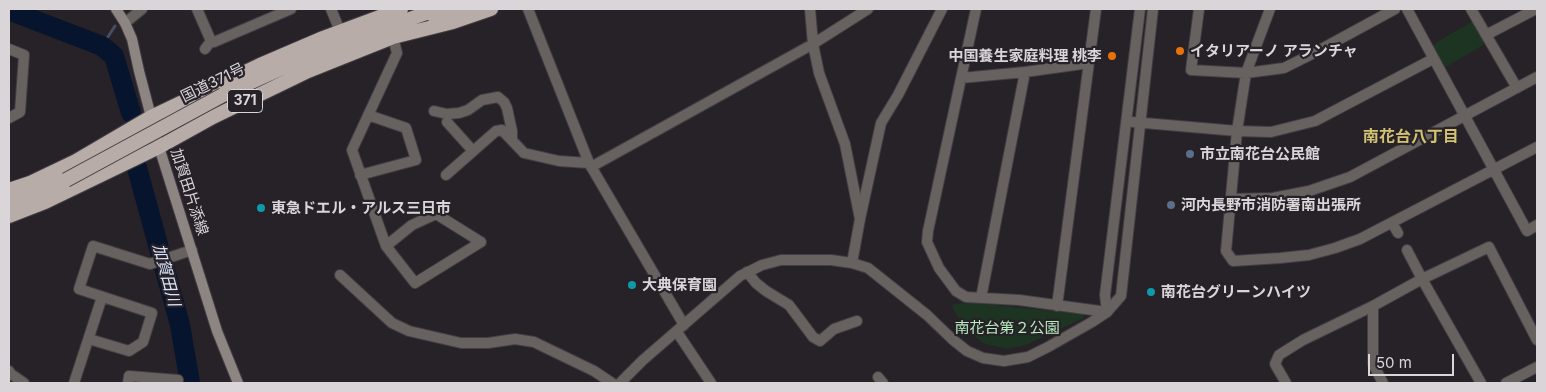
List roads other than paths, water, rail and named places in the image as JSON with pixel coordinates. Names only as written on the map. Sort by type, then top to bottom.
[{"type":"highway","name":"371","points":[[9,190],[30,183],[76,161],[151,117],[260,65],[340,31],[401,9]]},
{"type":"highway","name":"国道371号","points":[[9,204],[66,180],[223,95],[311,55],[438,9]]},
{"type":"highway","points":[[416,16],[470,9]]},
{"type":"highway","name":"371","points":[[9,216],[45,202],[159,147],[213,117],[308,71],[393,37],[453,22],[491,9]]},
{"type":"main road","name":"加賀田片添線","points":[[116,9],[132,39],[187,252],[238,383]]},
{"type":"street","points":[[125,23],[142,9]]},
{"type":"street","points":[[197,9],[208,45],[291,9]]},
{"type":"street","points":[[331,9],[340,31]]},
{"type":"street","points":[[528,9],[590,165],[710,383]]},
{"type":"street","points":[[810,9],[813,44],[819,74],[845,144],[860,219]]},
{"type":"street","points":[[446,175],[496,131],[502,130],[524,153],[559,161],[590,165],[813,44],[868,9]]},
{"type":"street","points":[[852,262],[881,123],[898,95],[942,9]]},
{"type":"street","points":[[976,9],[927,242],[939,268],[956,291],[966,297],[1020,300],[1107,312]]},
{"type":"street","points":[[1057,306],[1096,9]]},
{"type":"street","points":[[1107,312],[1105,295],[1140,9]]},
{"type":"street","points":[[620,383],[643,360],[740,276],[762,265],[781,260],[804,259],[852,262],[868,268],[887,281],[967,351],[983,358],[1004,361],[1028,357],[1107,312],[1121,296],[1153,9]]},
{"type":"street","points":[[1199,9],[1191,70],[1246,74],[1284,68],[1395,9]]},
{"type":"street","points":[[1270,9],[1246,74],[1237,131],[1226,251],[1234,261],[1309,254],[1335,248],[1360,239],[1537,147]]},
{"type":"street","points":[[1407,9],[1527,231],[1537,225]]},
{"type":"street","points":[[1472,9],[1517,88]]},
{"type":"street","points":[[1486,35],[1536,9]]},
{"type":"street","points":[[386,246],[412,225],[436,214],[481,242],[414,283],[386,246],[352,150],[397,53],[393,37]]},
{"type":"street","points":[[9,49],[24,55],[20,112],[9,118]]},
{"type":"street","points":[[1126,121],[1237,131],[1271,132],[1315,121],[1433,59]]},
{"type":"street","points":[[961,78],[1089,64]]},
{"type":"street","points":[[981,298],[1024,72]]},
{"type":"street","points":[[1231,199],[1273,198],[1309,191],[1350,177],[1537,77]]},
{"type":"street","points":[[434,111],[459,114],[482,100],[498,97],[507,108],[512,139]]},
{"type":"street","points":[[360,175],[416,160],[406,128],[368,115]]},
{"type":"street","points":[[448,122],[474,151]]},
{"type":"street","points":[[1392,223],[1398,233]]},
{"type":"street","points":[[88,339],[129,351],[143,342],[152,313],[79,289],[93,246],[150,264],[187,252]]},
{"type":"street","points":[[1286,383],[1275,364],[1279,355],[1303,340],[1489,247],[1537,340]]},
{"type":"street","points":[[1407,250],[1481,383]]},
{"type":"street","points":[[747,272],[766,291],[789,305],[813,337],[820,341],[834,329],[857,321]]},
{"type":"street","points":[[340,275],[392,324],[409,331],[461,343],[488,343],[515,338],[534,342],[594,371],[612,383]]},
{"type":"street","points":[[74,383],[102,297]]},
{"type":"street","points":[[1373,306],[1373,364],[1383,383]]},
{"type":"street","points":[[1506,383],[1537,367]]},
{"type":"street","points":[[9,371],[10,374],[24,383]]},
{"type":"street","points":[[128,383],[129,376],[178,380]]},
{"type":"waterway","name":"加賀田川","points":[[12,9],[16,13],[102,46],[114,56],[131,113]]},
{"type":"waterway","points":[[102,46],[115,26]]},
{"type":"waterway","name":"加賀田川","points":[[137,168],[180,325],[190,383]]},
{"type":"place","name":"イタリアーノ アランチャ","points":[[1180,51]]},
{"type":"place","name":"中国養生家庭料理 桃李","points":[[1112,56]]},
{"type":"place","name":"市立南花台公民館","points":[[1190,154]]},
{"type":"place","name":"河内長野市消防署南出張所","points":[[1171,205]]},
{"type":"place","name":"東急ドエル・アルス三日市","points":[[261,208]]},
{"type":"place","name":"大典保育園","points":[[632,285]]},
{"type":"place","name":"南花台グリーンハイツ","points":[[1151,292]]},
{"type":"district","name":"南花台八丁目","points":[[1411,137]]},
{"type":"park label","name":"南花台第２公園","points":[[1007,328]]}]
